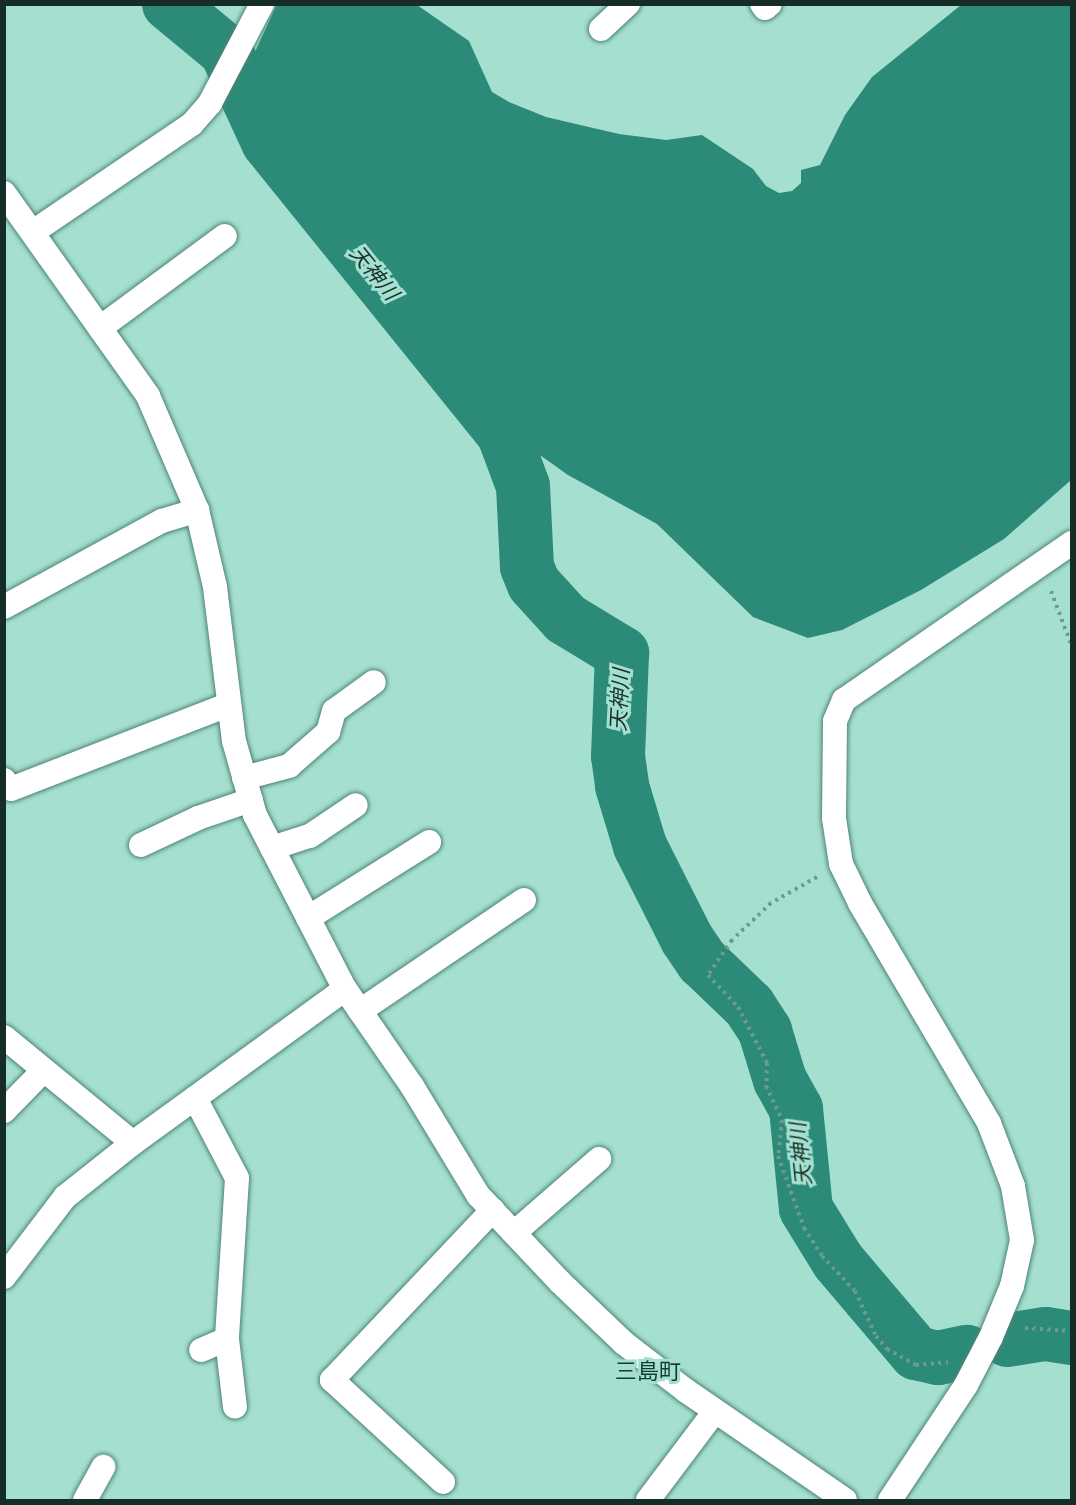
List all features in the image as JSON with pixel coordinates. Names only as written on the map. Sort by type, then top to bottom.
[{"type":"street","points":[[33,232],[192,124],[210,102],[262,4]]},
{"type":"street","points":[[601,29],[628,4]]},
{"type":"street","points":[[762,4],[765,8],[770,4]]},
{"type":"street","points":[[4,193],[147,396],[197,510],[215,587],[228,705],[248,789],[272,848],[345,989],[478,1195],[514,1233],[624,1343],[843,1500]]},
{"type":"street","points":[[100,328],[225,236]]},
{"type":"street","points":[[4,607],[162,521],[197,510]]},
{"type":"street","points":[[890,1500],[987,1344],[1012,1286],[1022,1240],[1013,1186],[973,1091],[860,903],[841,864],[834,818],[832,751],[835,721],[844,700],[1043,565],[1071,543]]},
{"type":"street","points":[[141,844],[198,818],[289,766],[328,732],[334,711],[374,682]]},
{"type":"street","points":[[4,780],[11,789],[228,705]]},
{"type":"street","points":[[272,848],[310,836],[356,805]]},
{"type":"street","points":[[308,918],[429,842]]},
{"type":"street","points":[[360,1011],[524,900]]},
{"type":"street","points":[[4,1277],[65,1197],[133,1143],[345,989]]},
{"type":"street","points":[[4,1037],[133,1143]]},
{"type":"street","points":[[4,1112],[44,1070]]},
{"type":"street","points":[[195,1098],[237,1178],[227,1339],[235,1407]]},
{"type":"street","points":[[514,1233],[599,1159]]},
{"type":"street","points":[[443,1482],[332,1380],[493,1210]]},
{"type":"street","points":[[201,1350],[227,1339]]},
{"type":"street","points":[[648,1500],[716,1411]]},
{"type":"street","points":[[85,1500],[103,1467]]},
{"type":"path","points":[[1043,565],[1071,647]]},
{"type":"path","points":[[841,864],[771,903],[732,940],[709,974],[742,1014],[767,1063],[766,1086],[782,1120],[778,1156],[792,1203],[822,1256],[855,1291],[876,1336],[900,1360],[916,1365],[1042,1326],[1071,1330]]},
{"type":"shaded area","points":[[277,4],[417,5],[469,41],[492,92],[509,102],[546,117],[619,134],[666,140],[702,135],[753,169],[766,186],[779,193],[792,191],[801,183],[801,170],[820,165],[845,115],[872,77],[961,5],[1071,5],[1071,480],[1004,539],[921,590],[842,630],[808,638],[753,617],[657,524],[568,475],[530,448],[298,164],[280,140],[248,67]]},
{"type":"waterway","name":"天神川","points":[[169,4],[226,51],[268,142],[504,435],[523,486],[527,567],[534,584],[566,619],[622,653],[618,756],[622,786],[640,846],[687,939],[702,961],[749,1006],[765,1031],[780,1080],[796,1109],[806,1209],[838,1261],[916,1353],[938,1358],[967,1352]]},
{"type":"waterway","name":"天神川","points":[[1007,1340],[1046,1334],[1072,1338]]},
{"type":"district","name":"三島町","points":[[648,1372]]}]
